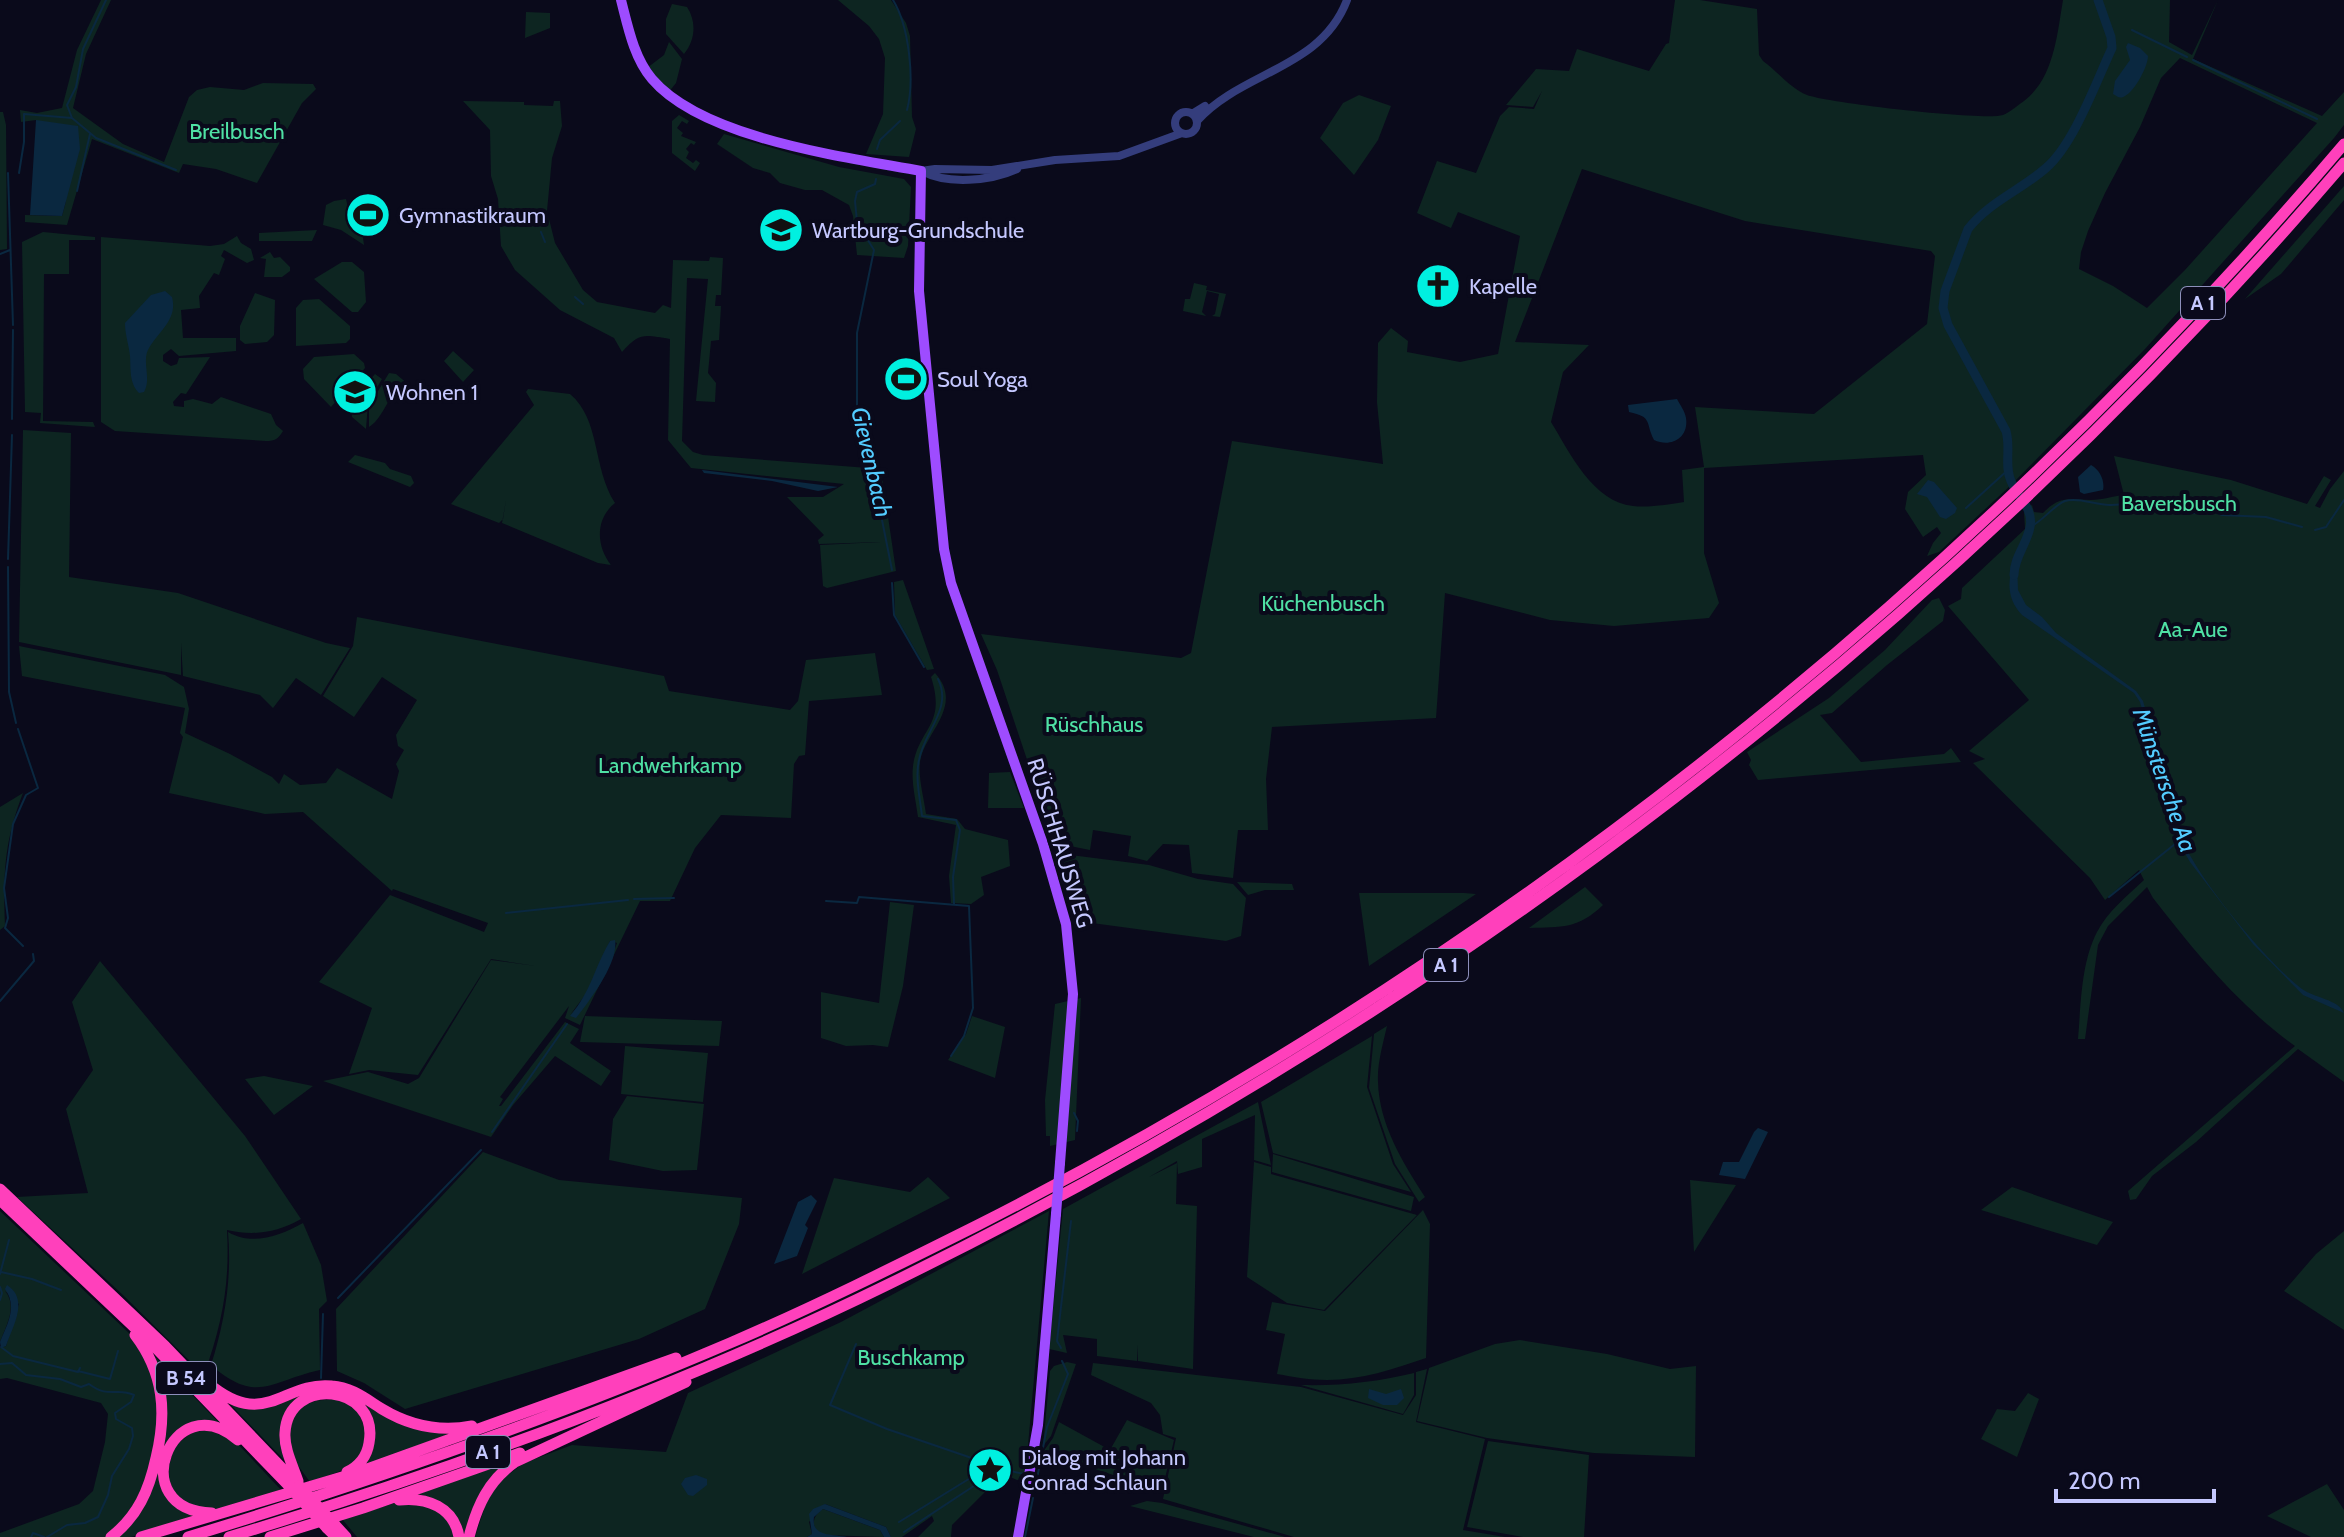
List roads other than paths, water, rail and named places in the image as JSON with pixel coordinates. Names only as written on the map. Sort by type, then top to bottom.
[{"type":"highway","name":"A 1","points":[[2058,460],[2344,144]]},
{"type":"highway","name":"A 1","points":[[229,1537],[333,1506],[452,1465],[621,1401],[741,1352],[890,1284],[1093,1179],[1221,1106],[1421,981],[1574,875],[1684,793],[1863,647],[2215,308],[2344,163]]},
{"type":"highway","name":"A 1","points":[[188,1537],[478,1443],[629,1386],[879,1275],[1075,1175],[1181,1116],[1376,996],[1491,920],[1677,783],[1990,524]]},
{"type":"highway","name":"B 54","points":[[0,1189],[165,1346],[294,1486],[332,1532],[346,1537]]},
{"type":"highway","name":"B 54","points":[[0,1200],[93,1287],[275,1472],[294,1486]]},
{"type":"highway","points":[[93,1287],[147,1352],[163,1400],[161,1439],[148,1489],[131,1519],[111,1537]]},
{"type":"highway","points":[[141,1537],[325,1482],[440,1444],[716,1343],[730,1343]]},
{"type":"highway","points":[[165,1346],[221,1393],[248,1405],[269,1403],[308,1388],[330,1385],[358,1394],[403,1420],[427,1427],[462,1428],[523,1412]]},
{"type":"highway","points":[[469,1537],[481,1499],[495,1479],[520,1458],[650,1401],[735,1359],[741,1352]]},
{"type":"highway","points":[[294,1486],[286,1444],[287,1422],[305,1399],[328,1394],[348,1398],[357,1405],[370,1434],[367,1451],[357,1466],[325,1482]]},
{"type":"highway","points":[[250,1506],[204,1513],[179,1503],[169,1490],[163,1473],[164,1458],[170,1445],[190,1429],[214,1426],[234,1436],[275,1472]]},
{"type":"highway","points":[[270,1537],[551,1443]]},
{"type":"highway","points":[[363,1508],[402,1499],[432,1503],[450,1515],[459,1537]]},
{"type":"highway","points":[[279,1537],[297,1529]]},
{"type":"main road","points":[[621,0],[644,68],[653,80],[686,108],[741,130],[797,147],[921,171]]},
{"type":"main road","name":"RÜSCHHAUSWEG","points":[[921,171],[919,291],[944,549],[955,596],[1043,844],[1070,944],[1072,1005],[1038,1425],[1018,1537]]},
{"type":"street","points":[[1155,143],[1175,124],[1180,114],[1194,117],[1303,56],[1336,23],[1344,0]]},
{"type":"street","points":[[921,171],[934,178],[971,178],[1006,174],[1021,167],[1055,160],[1119,156],[1182,133],[1193,132],[1194,117]]},
{"type":"street","points":[[1175,124],[1182,133]]},
{"type":"water","points":[[2128,43],[2148,56],[2137,84],[2120,97],[2113,94],[2115,81],[2130,60],[2126,47]]},
{"type":"water","points":[[36,120],[78,126],[80,149],[62,216],[30,215]]},
{"type":"water","points":[[165,291],[172,297],[172,312],[147,353],[146,387],[144,392],[139,393],[132,380],[125,323],[151,295]]},
{"type":"water","points":[[1677,399],[1685,413],[1686,425],[1682,436],[1672,442],[1654,440],[1645,418],[1629,412],[1628,405]]},
{"type":"water","points":[[2091,465],[2101,476],[2103,490],[2084,494],[2080,492],[2078,477]]},
{"type":"water","points":[[702,470],[838,487],[818,491],[772,481],[704,473]]},
{"type":"water","points":[[1928,480],[1934,482],[1957,508],[1946,519],[1940,517],[1927,497],[1917,494]]},
{"type":"water","points":[[2014,562],[2017,564],[2018,590],[2026,605],[2056,633],[2136,691],[2143,701],[2184,840],[2181,842],[2140,702],[2134,693],[2022,615],[2013,603],[2010,590]]},
{"type":"water","points":[[2186,848],[2222,903],[2271,960],[2302,989],[2337,1005],[2344,1013],[2303,995],[2253,944],[2190,862],[2183,850]]},
{"type":"water","points":[[615,940],[613,959],[602,980],[576,1018],[570,1016],[583,997],[610,941]]},
{"type":"water","points":[[1758,1128],[1768,1132],[1745,1179],[1719,1175],[1723,1162],[1739,1162]]},
{"type":"water","points":[[811,1195],[817,1201],[805,1225],[808,1228],[797,1256],[774,1264],[798,1202]]},
{"type":"water","points":[[7,1285],[14,1291],[18,1306],[6,1346],[1,1348],[0,1342],[11,1309],[5,1289]]},
{"type":"water","points":[[1369,1389],[1386,1394],[1401,1389],[1404,1398],[1397,1405],[1383,1405],[1368,1398]]},
{"type":"water","points":[[696,1475],[707,1479],[707,1485],[693,1496],[688,1495],[681,1484],[685,1478]]},
{"type":"water","points":[[825,1504],[886,1527],[891,1537],[884,1537],[880,1530],[823,1509],[814,1517],[816,1528],[824,1533],[847,1537],[807,1537],[812,1534],[809,1514]]},
{"type":"waterway","points":[[19,173],[24,114],[72,118],[67,105],[76,87],[83,49],[106,0]]},
{"type":"waterway","name":"Gievenbach","points":[[893,0],[907,38],[910,84],[907,110]]},
{"type":"waterway","name":"Münstersche Aa","points":[[2014,575],[2028,533],[2030,514],[2009,475],[2006,431],[1948,325],[1943,308],[1945,291],[1968,229],[1986,211],[2046,168],[2075,128],[2112,48],[2098,0]]},
{"type":"waterway","points":[[2132,30],[2187,57]]},
{"type":"waterway","points":[[2193,60],[2317,119]]},
{"type":"waterway","points":[[72,118],[96,138],[176,170]]},
{"type":"waterway","name":"Gievenbach","points":[[877,149],[880,140],[900,121]]},
{"type":"waterway","points":[[77,191],[90,134]]},
{"type":"waterway","points":[[8,173],[13,325]]},
{"type":"waterway","name":"Gievenbach","points":[[876,179],[875,184],[857,192],[855,201],[858,232],[866,237],[874,250],[857,333],[857,410],[882,490],[882,520],[892,570]]},
{"type":"waterway","points":[[541,232],[545,242]]},
{"type":"waterway","points":[[0,254],[10,250]]},
{"type":"waterway","points":[[575,297],[583,304]]},
{"type":"waterway","points":[[12,419],[13,330]]},
{"type":"waterway","points":[[8,559],[12,435]]},
{"type":"waterway","points":[[1966,508],[2009,469]]},
{"type":"waterway","points":[[2030,527],[2061,503],[2076,500],[2109,505],[2161,504],[2171,510],[2178,506],[2193,513],[2209,509],[2222,515],[2266,517],[2302,527]]},
{"type":"waterway","points":[[2315,530],[2326,527],[2344,500]]},
{"type":"waterway","points":[[8,567],[9,692],[16,723]]},
{"type":"waterway","name":"Gievenbach","points":[[892,583],[894,615],[924,667]]},
{"type":"waterway","name":"Gievenbach","points":[[938,679],[942,700],[922,749],[918,781],[922,816],[956,820],[960,830],[953,877],[954,904]]},
{"type":"waterway","points":[[18,729],[38,788],[26,795],[13,824],[4,888],[8,918],[5,928],[23,946]]},
{"type":"waterway","points":[[2109,897],[2180,840]]},
{"type":"waterway","name":"Gievenbach","points":[[826,901],[857,903],[859,897],[969,906],[973,1008],[964,1036],[951,1056]]},
{"type":"waterway","points":[[634,899],[674,898]]},
{"type":"waterway","points":[[506,913],[628,900]]},
{"type":"waterway","points":[[0,1001],[34,961],[33,954]]},
{"type":"waterway","points":[[492,1132],[567,1024]]},
{"type":"waterway","name":"Gievenbach","points":[[1074,1113],[1078,1121],[1077,1131]]},
{"type":"waterway","points":[[338,1298],[481,1150]]},
{"type":"waterway","name":"Gievenbach","points":[[1061,1348],[1057,1341],[1071,1221]]},
{"type":"waterway","points":[[0,1274],[9,1240]]},
{"type":"waterway","points":[[1,1272],[61,1290]]},
{"type":"waterway","points":[[0,1287],[0,1300]]},
{"type":"waterway","points":[[321,1378],[323,1314]]},
{"type":"waterway","points":[[856,1344],[830,1405],[887,1429],[995,1466],[1000,1458]]},
{"type":"waterway","points":[[1,1347],[13,1356],[78,1372],[80,1368]]},
{"type":"waterway","points":[[78,1371],[110,1379],[118,1351]]},
{"type":"waterway","name":"Gievenbach","points":[[1035,1489],[1047,1427],[1068,1374],[1062,1361]]},
{"type":"waterway","points":[[0,1364],[12,1363],[26,1375],[60,1379],[81,1387],[89,1384],[102,1391],[134,1395],[131,1402],[115,1413],[116,1419],[132,1428],[133,1436],[129,1449],[112,1476],[98,1517],[85,1523],[67,1525],[47,1537]]},
{"type":"waterway","points":[[899,1522],[985,1469]]},
{"type":"waterway","points":[[1006,1470],[1024,1474]]},
{"type":"waterway","points":[[904,1532],[989,1476]]},
{"type":"waterway","name":"Gievenbach","points":[[1025,1537],[1033,1498]]},
{"type":"waterway","points":[[31,1537],[33,1533],[44,1537]]},
{"type":"place","name":"Gymnastikraum","points":[[368,215]]},
{"type":"place","name":"Wartburg-Grundschule","points":[[781,230]]},
{"type":"place","name":"Kapelle","points":[[1438,286]]},
{"type":"place","name":"Soul Yoga","points":[[906,379]]},
{"type":"place","name":"Wohnen 1","points":[[355,392]]},
{"type":"place","name":"Dialog mit Johann Conrad Schlaun","points":[[990,1470]]},
{"type":"park label","name":"Breilbusch","points":[[237,131]]},
{"type":"park label","name":"Baversbusch","points":[[2179,503]]},
{"type":"park label","name":"Küchenbusch","points":[[1323,603]]},
{"type":"park label","name":"Aa-Aue","points":[[2193,629]]},
{"type":"park label","name":"Rüschhaus","points":[[1094,724]]},
{"type":"park label","name":"Landwehrkamp","points":[[670,765]]},
{"type":"park label","name":"Buschkamp","points":[[911,1357]]}]
